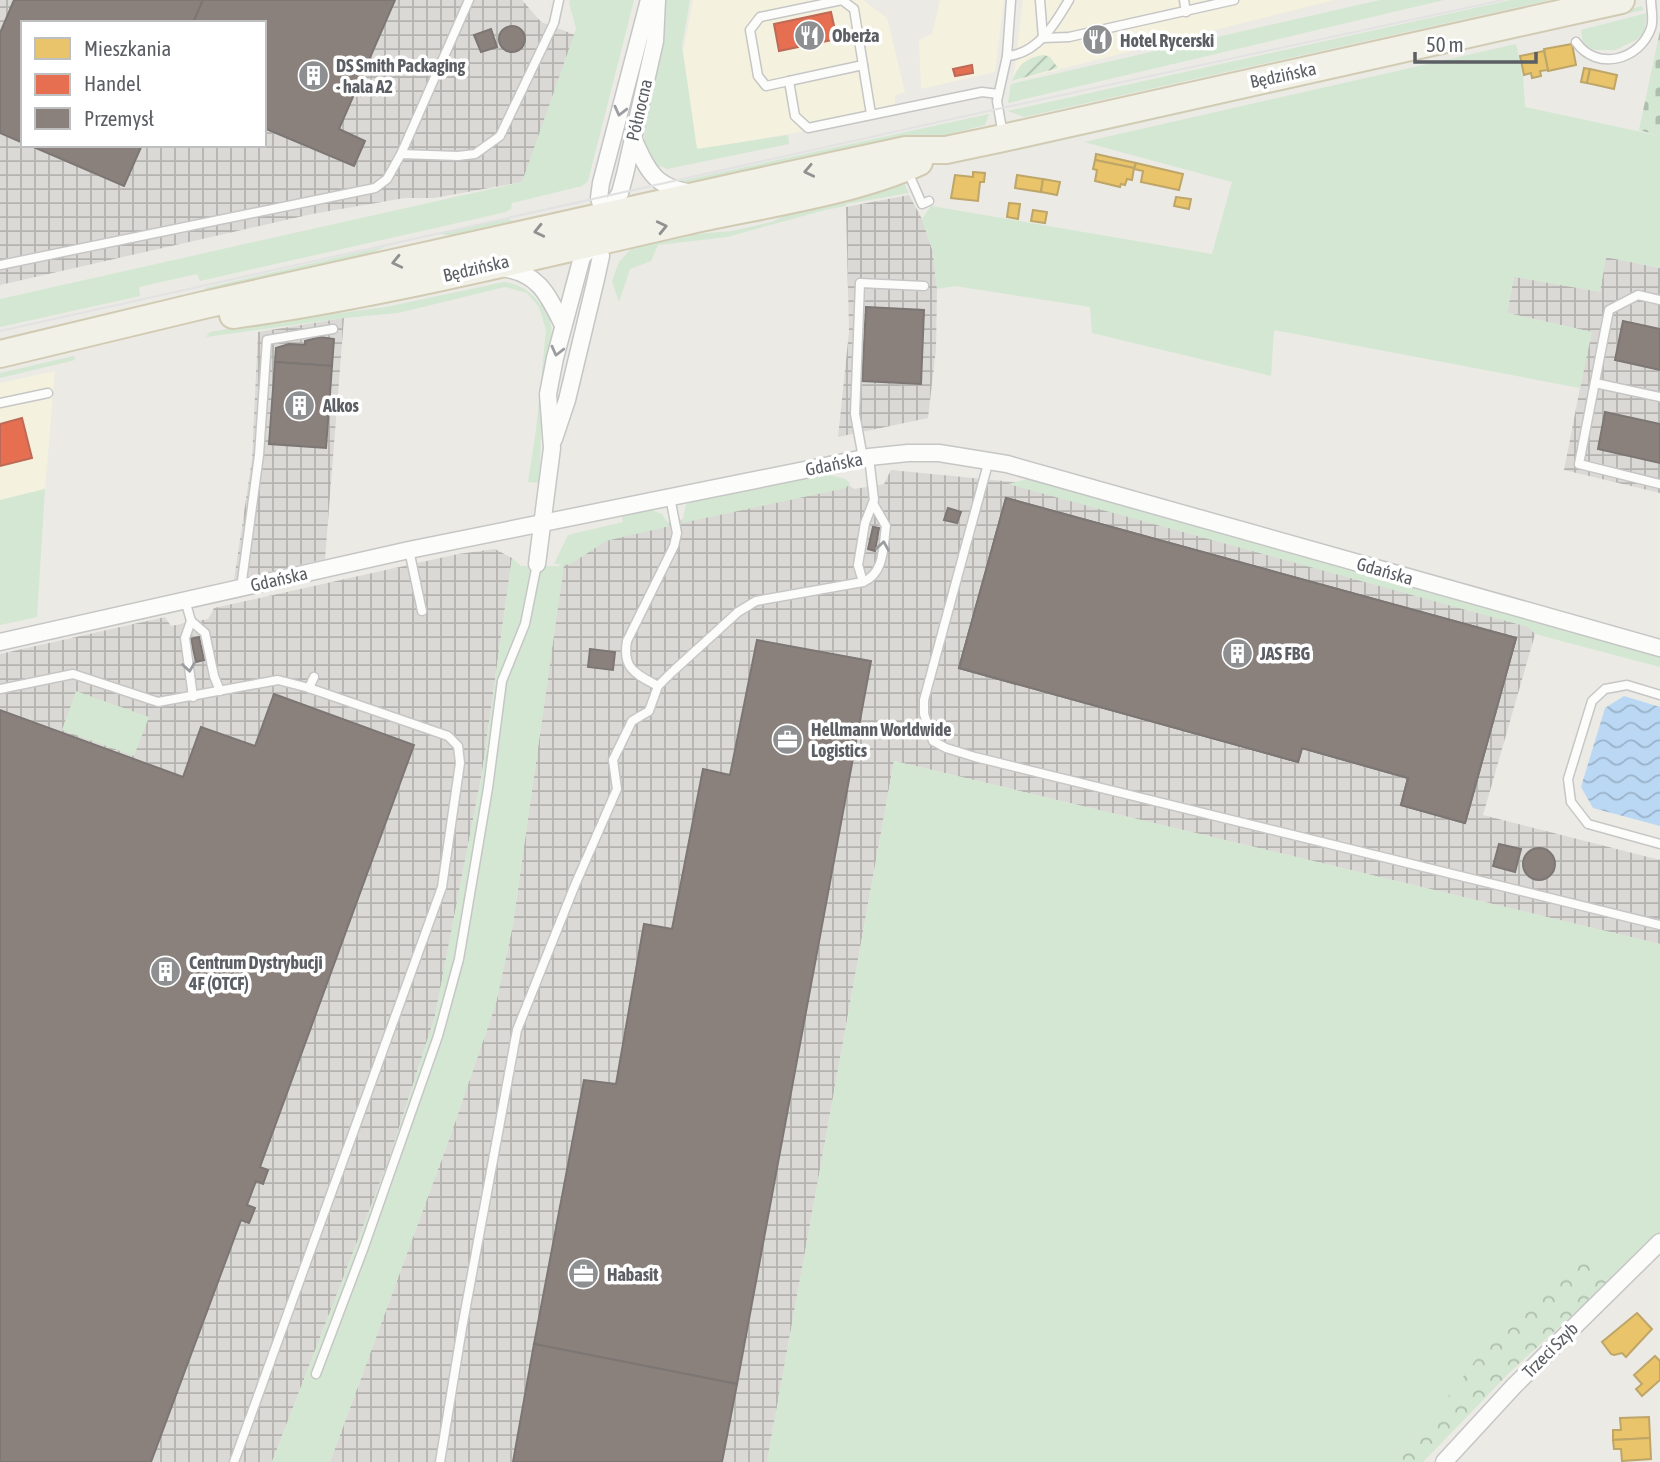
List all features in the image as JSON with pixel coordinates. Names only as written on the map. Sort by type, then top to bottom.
[{"type":"main road","name":"Będzińska","points":[[0,367],[217,317],[286,307],[489,265],[838,188],[907,167],[946,150],[1621,0]]},
{"type":"main road","name":"Będzińska","points":[[0,354],[204,305],[906,150],[946,150]]},
{"type":"street","name":"Północna","points":[[605,216],[598,198],[601,183],[649,0]]},
{"type":"street","name":"Północna","points":[[537,564],[551,448],[548,394],[582,257],[595,242],[605,216],[620,193],[655,41],[657,0]]},
{"type":"street","points":[[633,138],[649,174],[682,192],[702,195]]},
{"type":"street","name":"Północna","points":[[551,448],[567,400],[601,256],[595,242]]},
{"type":"street","points":[[489,265],[525,273],[545,290],[563,326]]},
{"type":"street","name":"Gdańska","points":[[0,642],[409,550],[866,458],[926,453],[989,460],[1660,648]]},
{"type":"street","name":"Trzeci Szyb","points":[[1444,1462],[1514,1386],[1660,1242]]},
{"type":"lane","points":[[0,265],[375,188],[387,179],[401,154],[470,0]]},
{"type":"lane","points":[[401,154],[475,155],[500,136],[554,23],[559,0]]},
{"type":"lane","points":[[1003,138],[997,109],[1007,56],[1012,0]]},
{"type":"lane","points":[[1040,0],[1043,38]]},
{"type":"lane","points":[[1007,56],[1018,55],[1043,38],[1057,22],[1069,0]]},
{"type":"lane","points":[[1184,0],[1186,12]]},
{"type":"lane","points":[[1043,38],[1069,37],[1234,0]]},
{"type":"lane","points":[[1576,43],[1595,60],[1617,59],[1634,52],[1645,43],[1653,25],[1651,0]]},
{"type":"lane","points":[[863,65],[766,86],[758,76],[750,30],[760,17],[842,1],[854,9],[871,114]]},
{"type":"lane","points":[[789,81],[795,116],[807,128],[982,92],[998,94]]},
{"type":"lane","points":[[907,167],[922,204],[929,201]]},
{"type":"lane","points":[[440,1462],[517,1030],[617,789],[613,760],[632,721],[649,711],[658,686],[737,612],[756,601],[863,582],[872,578],[880,566],[886,526],[874,505],[855,414],[860,283],[924,286]]},
{"type":"lane","points":[[1660,300],[1638,295],[1609,310],[1579,464],[1660,484]]},
{"type":"lane","points":[[241,588],[260,455],[267,340],[333,329]]},
{"type":"lane","points":[[1595,383],[1660,397]]},
{"type":"lane","points":[[0,404],[48,393]]},
{"type":"lane","points":[[989,460],[924,700],[924,714],[933,741],[975,757],[1660,925]]},
{"type":"lane","points":[[658,686],[629,667],[624,655],[627,641],[674,546],[677,533],[670,497]]},
{"type":"lane","points":[[863,582],[858,565],[865,523],[874,505]]},
{"type":"lane","points":[[409,550],[422,611]]},
{"type":"lane","points":[[316,1374],[438,1036],[458,958],[488,788],[502,681],[525,624],[537,564]]},
{"type":"lane","points":[[185,600],[191,621],[205,633],[220,691]]},
{"type":"lane","points":[[191,621],[185,638],[193,697]]},
{"type":"lane","points":[[0,690],[73,674],[158,702],[278,680],[309,688],[448,736],[458,746],[460,763],[442,887],[234,1462]]},
{"type":"lane","points":[[309,688],[314,677]]},
{"type":"lane","points":[[1660,695],[1627,685],[1605,689],[1592,701],[1568,779],[1571,802],[1588,824],[1660,844]]},
{"type":"shaded area","points":[[0,0],[522,0],[541,22],[578,36],[522,182],[434,198],[405,198],[312,214],[0,285]]},
{"type":"shaded area","points":[[693,0],[863,0],[887,18],[905,92],[895,96],[895,115],[697,150],[683,52]]},
{"type":"shaded area","points":[[940,0],[1004,0],[995,72],[921,89],[919,40],[932,34]]},
{"type":"shaded area","name":"Hotel Rycerski","points":[[1023,0],[1335,0],[1013,81]]},
{"type":"shaded area","points":[[909,195],[922,219],[933,252],[937,289],[936,349],[928,418],[838,437],[849,332],[846,207]]},
{"type":"shaded area","points":[[1606,257],[1660,268],[1660,493],[1564,470],[1591,332],[1507,313],[1514,276],[1600,291]]},
{"type":"shaded area","name":"Alkos","points":[[344,318],[325,559],[234,580],[252,459],[258,332]]},
{"type":"shaded area","points":[[55,371],[45,489],[0,500],[0,383]]},
{"type":"shaded area","points":[[891,470],[1014,482],[1538,624],[1483,815],[1660,860],[1660,944],[894,761],[767,1462],[330,1462],[451,1134],[496,1003],[513,924],[564,563],[601,538],[845,482],[854,489],[884,484]]},
{"type":"shaded area","points":[[495,549],[512,558],[482,773],[435,1016],[388,1162],[272,1462],[0,1462],[0,654],[165,617],[171,626],[208,619],[214,608],[458,554]]},
{"type":"green space","points":[[570,0],[634,0],[588,181],[582,186],[512,203],[511,209],[506,212],[200,281],[197,274],[139,287],[140,296],[0,327],[0,299],[522,182],[576,29]]},
{"type":"green space","points":[[665,0],[690,0],[682,46],[697,149],[788,135],[789,144],[667,169],[661,166],[655,169],[644,144],[645,121]]},
{"type":"green space","points":[[1380,0],[1444,0],[1008,103],[1011,84]]},
{"type":"green space","points":[[1511,0],[1550,0],[1024,117],[1008,111]]},
{"type":"green space","points":[[1642,6],[1643,10],[1015,151],[1014,147],[1595,19]]},
{"type":"green space","points":[[1647,13],[1644,33],[1636,40],[1615,50],[1594,50],[1583,44],[1581,30]]},
{"type":"green space","points":[[1660,31],[1660,136],[1639,130]]},
{"type":"green space","points":[[1516,44],[1523,76],[1525,107],[1660,136],[1660,268],[1606,257],[1600,292],[1514,277],[1507,313],[1592,332],[1580,388],[1274,330],[1271,376],[1092,333],[1090,307],[955,286],[937,289],[933,252],[922,219],[931,206],[1212,254],[1232,182],[1084,142]]},
{"type":"green space","points":[[1044,55],[1050,57],[1058,68],[1012,81],[1024,63]]},
{"type":"green space","points":[[989,114],[985,125],[929,139],[694,184],[676,182]]},
{"type":"green space","points":[[903,181],[909,193],[846,204],[727,237],[658,245],[651,261],[630,269],[619,302],[612,281],[619,262],[631,249],[673,236],[732,231],[772,222],[793,211]]},
{"type":"green space","points":[[508,219],[513,221],[513,225],[485,232],[457,236],[438,233]]},
{"type":"green space","points":[[387,246],[369,254],[255,282],[207,290],[205,288]]},
{"type":"green space","points":[[504,282],[525,289],[541,305],[545,303],[551,326],[543,396],[539,483],[528,482],[546,330],[539,307],[527,293],[505,287],[398,313],[206,337],[210,332],[386,307]]},
{"type":"green space","points":[[74,356],[75,360],[0,378],[0,373]]},
{"type":"green space","points":[[826,474],[850,483],[846,488],[682,523],[686,505],[694,500]]},
{"type":"green space","points":[[1028,479],[1660,656],[1660,667],[1535,634],[1528,627],[1008,484]]},
{"type":"green space","points":[[45,489],[37,617],[0,625],[0,500]]},
{"type":"green space","points":[[651,510],[662,514],[670,526],[606,541],[569,565],[564,564],[513,924],[496,1003],[451,1134],[330,1462],[272,1462],[388,1162],[435,1016],[482,773],[512,558],[521,566],[558,566],[562,564],[554,564],[568,535],[623,522],[622,516]]},
{"type":"green space","points":[[76,691],[149,717],[134,756],[62,730]]},
{"type":"green space","points":[[894,761],[1660,944],[1660,1232],[1607,1283],[1585,1261],[1435,1414],[1393,1462],[767,1462]]},
{"type":"green space","points":[[1585,1260],[1607,1283],[1510,1372],[1423,1462],[1393,1462],[1435,1414],[1478,1357]]},
{"type":"water","points":[[1624,696],[1660,707],[1660,826],[1593,808],[1581,787],[1605,708]]},
{"type":"building: Mieszkania","points":[[1572,44],[1576,65],[1548,71],[1544,49]]},
{"type":"building: Mieszkania","points":[[1544,51],[1548,70],[1540,71],[1541,76],[1532,78],[1531,73],[1524,75],[1520,56]]},
{"type":"building: Mieszkania","points":[[1584,68],[1590,69],[1587,83],[1581,82]]},
{"type":"building: Mieszkania","points":[[1590,69],[1617,75],[1614,89],[1587,83]]},
{"type":"building: Mieszkania","points":[[1096,154],[1136,163],[1134,168],[1095,160]]},
{"type":"building: Mieszkania","points":[[1095,160],[1134,168],[1132,180],[1127,179],[1125,185],[1121,184],[1120,187],[1095,181]]},
{"type":"building: Mieszkania","points":[[1136,163],[1183,174],[1179,190],[1141,182],[1143,171],[1134,169]]},
{"type":"building: Mieszkania","points":[[973,172],[985,173],[984,182],[980,182],[978,201],[951,198],[955,175],[973,177]]},
{"type":"building: Mieszkania","points":[[1017,175],[1043,179],[1041,192],[1015,188]]},
{"type":"building: Mieszkania","points":[[1043,179],[1060,182],[1057,195],[1041,192]]},
{"type":"building: Mieszkania","points":[[1176,197],[1191,199],[1189,209],[1174,206]]},
{"type":"building: Mieszkania","points":[[1009,203],[1020,204],[1018,219],[1007,217]]},
{"type":"building: Mieszkania","points":[[1033,210],[1047,212],[1045,223],[1031,221]]},
{"type":"building: Mieszkania","points":[[1637,1313],[1652,1329],[1626,1357],[1622,1353],[1611,1354],[1602,1342]]},
{"type":"building: Mieszkania","points":[[1655,1356],[1660,1361],[1660,1380],[1642,1396],[1636,1389],[1642,1384],[1634,1375]]},
{"type":"building: Mieszkania","points":[[1649,1417],[1650,1438],[1613,1440],[1613,1430],[1621,1430],[1620,1418]]},
{"type":"building: Mieszkania","points":[[1650,1438],[1651,1459],[1622,1461],[1621,1449],[1614,1449],[1613,1440]]},
{"type":"building: Handel","points":[[831,12],[837,39],[779,51],[774,24]]},
{"type":"building: Handel","points":[[972,65],[973,73],[955,76],[953,69]]},
{"type":"building: Handel","points":[[22,418],[32,458],[0,466],[0,424]]},
{"type":"building: Przemysł","points":[[14,0],[203,0],[194,21],[21,21],[21,142],[0,133],[0,33]]},
{"type":"building: Przemysł","name":"DS Smith Packaging - hala A2","points":[[203,0],[395,0],[339,129],[365,141],[354,166],[266,129],[266,21],[194,21]]},
{"type":"building: Przemysł","points":[[512,26],[522,29],[525,39],[522,49],[512,52],[502,49],[499,39],[502,29]]},
{"type":"building: Przemysł","points":[[491,29],[497,47],[481,52],[474,35]]},
{"type":"building: Przemysł","points":[[34,147],[141,147],[124,186]]},
{"type":"building: Przemysł","points":[[866,307],[924,310],[921,384],[862,381]]},
{"type":"building: Przemysł","points":[[1623,321],[1660,329],[1660,370],[1615,360]]},
{"type":"building: Przemysł","points":[[320,337],[334,339],[332,366],[275,362],[276,348],[289,344],[305,345],[305,341]]},
{"type":"building: Przemysł","name":"Alkos","points":[[275,362],[332,366],[326,448],[269,444]]},
{"type":"building: Przemysł","points":[[1605,412],[1660,424],[1660,463],[1598,449]]},
{"type":"building: Przemysł","name":"JAS FBG","points":[[1006,498],[1516,638],[1465,823],[1401,805],[1408,778],[1302,748],[1298,762],[959,668]]},
{"type":"building: Przemysł","name":"JAS FBG","points":[[1006,498],[1516,638],[1465,823],[1401,805],[1408,778],[1302,748],[1298,762],[959,668]]},
{"type":"building: Przemysł","points":[[948,508],[961,512],[957,523],[944,520]]},
{"type":"building: Przemysł","points":[[873,527],[879,528],[875,551],[868,549]]},
{"type":"building: Przemysł","points":[[199,637],[204,660],[196,662],[191,639]]},
{"type":"building: Przemysł","points":[[757,640],[871,661],[737,1384],[534,1344],[584,1080],[616,1084],[644,924],[672,929],[703,769],[730,775]]},
{"type":"building: Przemysł","points":[[590,649],[615,652],[613,670],[588,667]]},
{"type":"building: Przemysł","name":"Centrum Dystrybucji 4F (OTCF)","points":[[274,694],[414,745],[260,1167],[268,1170],[263,1184],[256,1181],[247,1205],[255,1208],[249,1223],[241,1220],[151,1462],[0,1462],[0,710],[183,777],[201,727],[255,746]]},
{"type":"building: Przemysł","points":[[1499,844],[1521,849],[1515,872],[1493,866]]},
{"type":"building: Przemysł","points":[[1539,848],[1551,852],[1555,864],[1551,876],[1539,880],[1527,876],[1523,864],[1527,852]]},
{"type":"building: Przemysł","points":[[534,1344],[737,1384],[722,1462],[513,1462]]},
{"type":"tram line","points":[[0,331],[997,109],[1503,0]]},
{"type":"place","name":"Oberża","points":[[809,35]]},
{"type":"place","name":"Hotel Rycerski","points":[[1097,40]]},
{"type":"place","name":"DS Smith Packaging - hala A2","points":[[313,75]]},
{"type":"place","name":"Alkos","points":[[300,405]]},
{"type":"place","name":"JAS FBG","points":[[1237,653]]},
{"type":"place","name":"Hellmann Worldwide Logistics","points":[[788,739]]},
{"type":"place","name":"Centrum Dystrybucji 4F (OTCF)","points":[[166,972]]},
{"type":"place","name":"Habasit","points":[[584,1274]]}]
